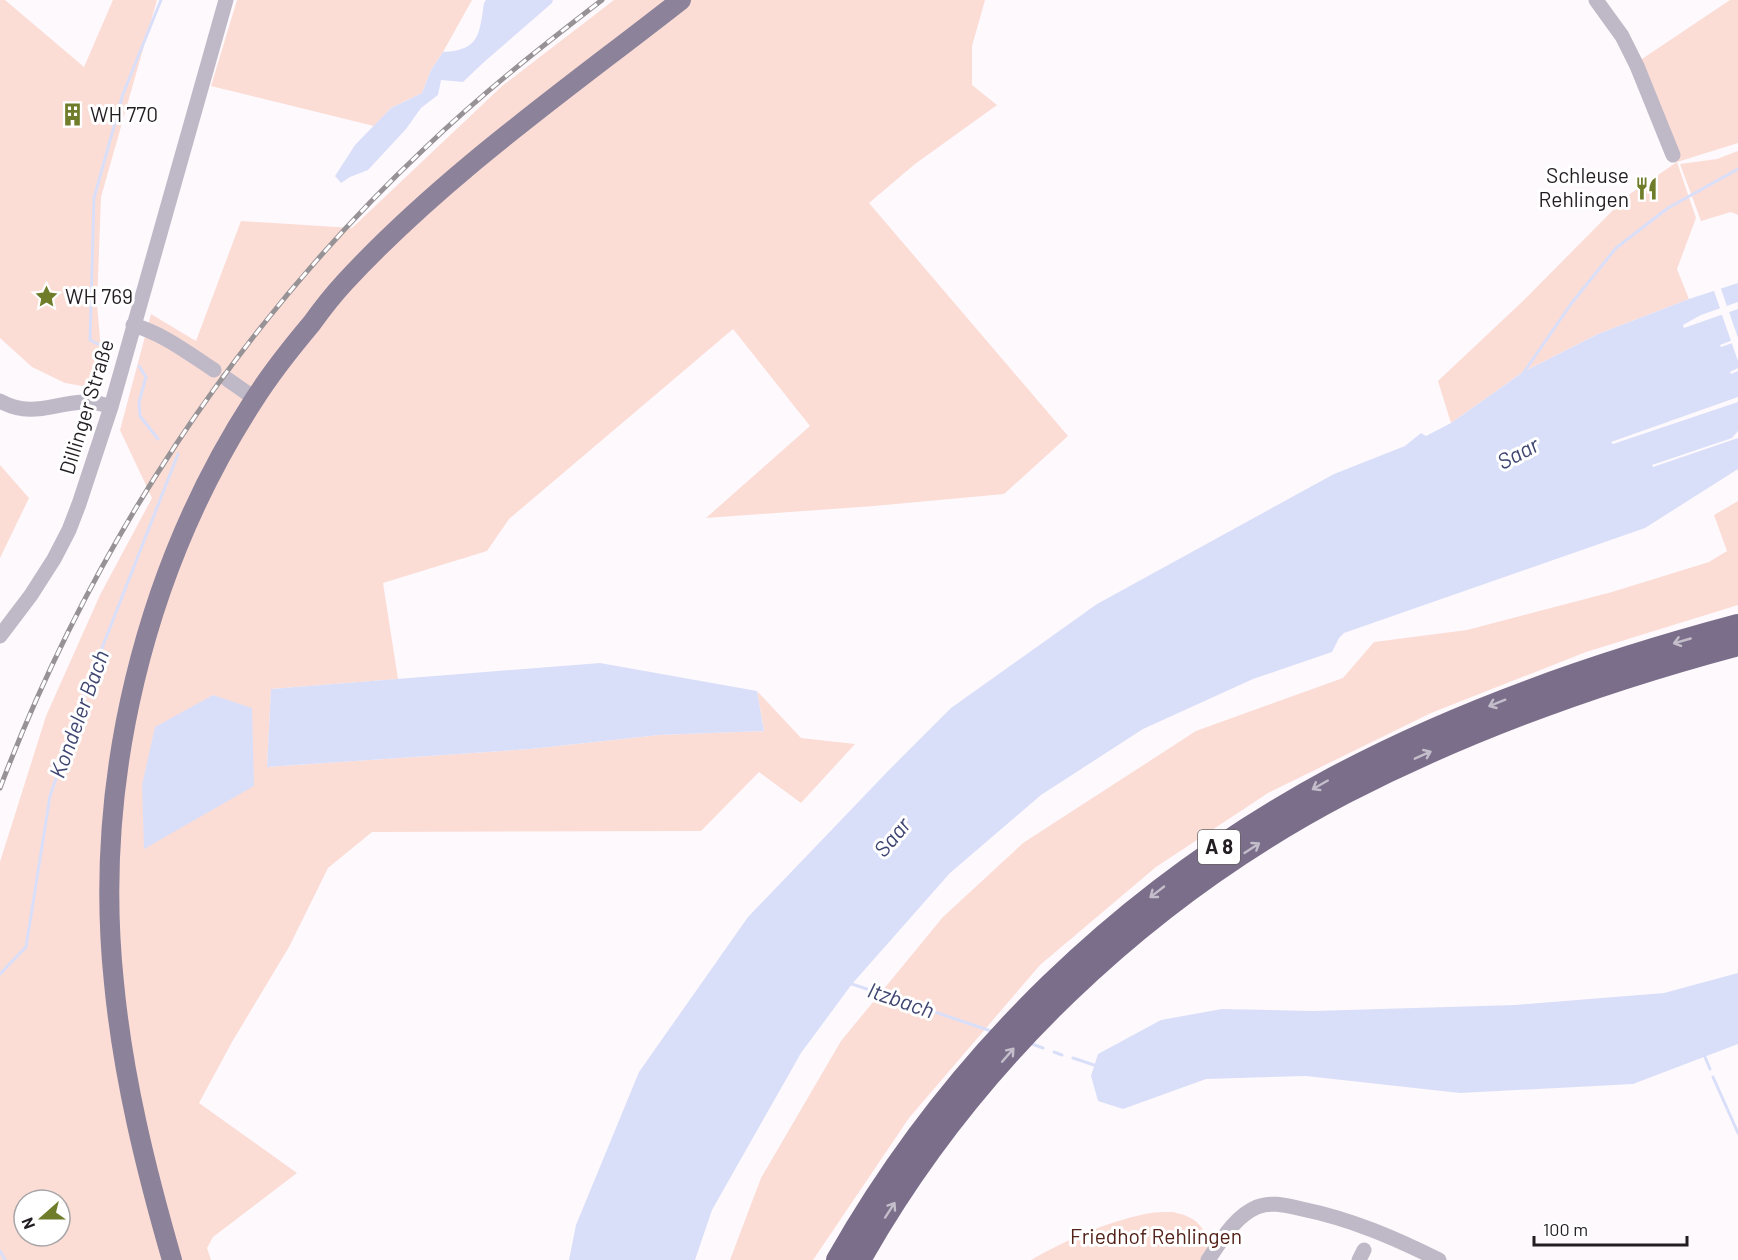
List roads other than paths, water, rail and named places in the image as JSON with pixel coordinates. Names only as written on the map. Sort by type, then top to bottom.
[{"type":"highway","name":"A 8","points":[[837,1260],[888,1178],[931,1116],[1005,1030],[1060,974],[1104,934],[1209,853],[1269,814],[1333,778],[1443,725],[1588,670],[1738,625]]},
{"type":"highway","name":"A 8","points":[[860,1260],[874,1234],[947,1128],[1019,1043],[1073,988],[1117,948],[1220,869],[1279,831],[1342,795],[1451,743],[1595,688],[1738,645]]},
{"type":"main road","points":[[170,1253],[134,1108],[121,1041],[113,982],[110,876],[112,825],[119,761],[127,718],[157,604],[187,526],[211,475],[255,399],[292,347],[342,284],[448,182],[681,0]]},
{"type":"street","name":"Dillinger Straße","points":[[0,636],[32,595],[69,530],[87,481],[111,407],[226,0]]},
{"type":"street","points":[[1596,0],[1622,36],[1637,66],[1673,155]]},
{"type":"street","points":[[133,325],[162,336],[214,370]]},
{"type":"street","points":[[227,380],[247,393]]},
{"type":"street","points":[[0,401],[15,408],[27,410],[83,402],[111,407]]},
{"type":"street","points":[[1208,1260],[1231,1228],[1245,1214],[1257,1207],[1269,1204],[1348,1220],[1440,1260]]},
{"type":"water","points":[[486,0],[553,0],[463,82],[441,80],[438,95],[421,108],[406,129],[368,170],[341,183],[335,176],[355,145],[391,108],[422,93],[431,70],[443,52],[464,48],[475,39],[479,32]]},
{"type":"water","name":"Saar","points":[[1738,283],[1738,302],[1701,315],[1683,325],[1684,328],[1738,309],[1738,338],[1720,345],[1721,347],[1738,341],[1738,368],[1730,372],[1731,374],[1738,371],[1738,397],[1611,442],[1613,444],[1738,402],[1738,431],[1732,438],[1652,465],[1653,467],[1738,438],[1738,469],[1645,528],[1344,633],[1332,652],[1253,679],[1143,729],[1041,795],[950,873],[852,984],[801,1053],[712,1210],[695,1260],[569,1260],[576,1225],[639,1072],[748,917],[951,708],[1097,604],[1334,474],[1405,446],[1421,433],[1426,436],[1451,423],[1523,372],[1598,334]]},
{"type":"water","points":[[600,663],[757,691],[764,731],[659,735],[531,749],[267,767],[271,689]]},
{"type":"water","points":[[213,695],[252,708],[254,786],[144,849],[142,785],[155,727]]},
{"type":"water","points":[[1738,973],[1738,1044],[1633,1084],[1460,1093],[1306,1076],[1206,1079],[1123,1109],[1098,1101],[1091,1076],[1098,1054],[1161,1020],[1222,1009],[1312,1011],[1515,1005],[1664,993]]},
{"type":"waterway","name":"Kondeler Bach","points":[[110,350],[90,340],[94,198],[123,94],[161,0]]},
{"type":"waterway","points":[[1522,375],[1571,304],[1616,248],[1668,208],[1738,169]]},
{"type":"waterway","name":"Kondeler Bach","points":[[139,366],[146,377],[139,402],[140,416],[158,439]]},
{"type":"waterway","name":"Kondeler Bach","points":[[0,974],[26,947],[50,796],[93,671],[178,454]]},
{"type":"waterway","name":"Itzbach","points":[[849,983],[994,1032]]},
{"type":"waterway","name":"Itzbach","points":[[1032,1044],[1043,1048]]},
{"type":"waterway","name":"Itzbach","points":[[1054,1052],[1062,1055]]},
{"type":"waterway","name":"Itzbach","points":[[1705,1057],[1710,1069]]},
{"type":"waterway","name":"Itzbach","points":[[1073,1058],[1094,1065]]},
{"type":"waterway","name":"Itzbach","points":[[1713,1077],[1738,1133]]},
{"type":"waterway","name":"Kondeler Bach","points":[[0,1251],[5,1260]]},
{"type":"railway","points":[[0,788],[37,698],[79,611],[125,526],[176,445],[231,366],[291,290],[356,218],[424,149],[489,91],[602,0]]},
{"type":"place","name":"WH 770","points":[[72,115]]},
{"type":"place","name":"Schleuse Rehlingen","points":[[1647,188]]},
{"type":"place","name":"WH 769","points":[[47,297]]},
{"type":"park label","name":"Friedhof Rehlingen","points":[[1156,1237]]}]
